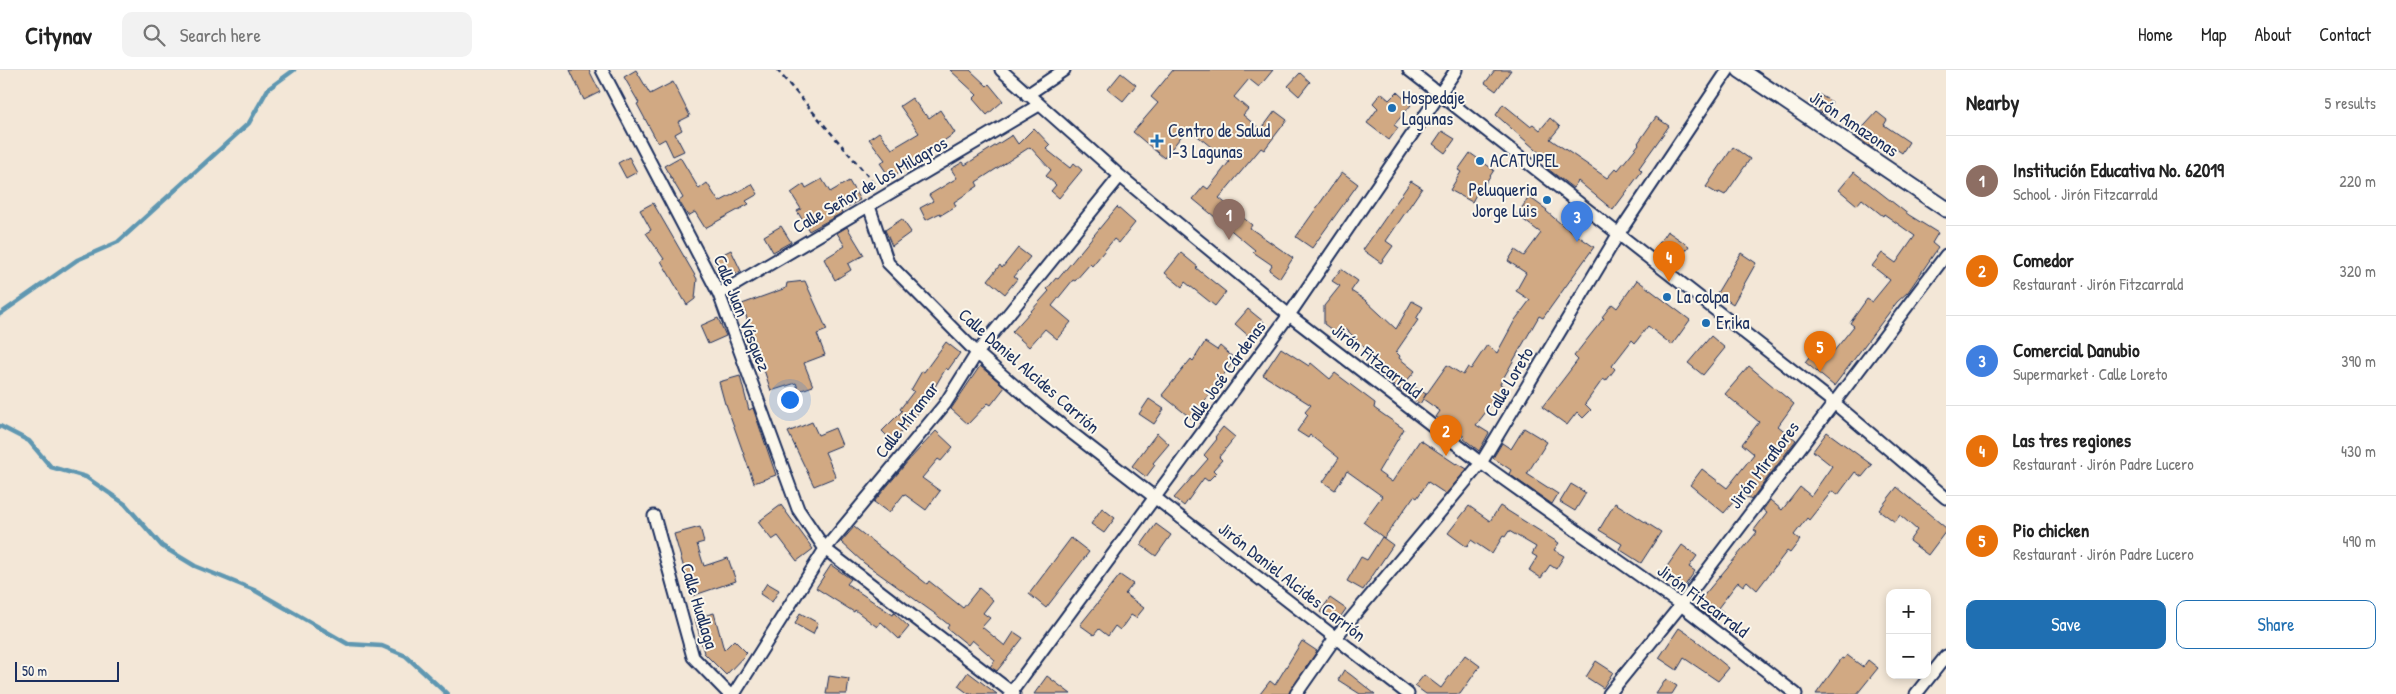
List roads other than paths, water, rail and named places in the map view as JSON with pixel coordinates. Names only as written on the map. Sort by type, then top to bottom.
[{"type":"street","name":"Calle Juan Vásquez","points":[[602,70],[719,294],[798,509],[825,549],[1012,693]]},
{"type":"street","name":"Jirón Fitzcarrald","points":[[1001,70],[1039,106],[1120,176],[1289,315],[1482,463],[1681,606],[1796,694]]},
{"type":"street","points":[[1027,95],[1064,70]]},
{"type":"street","points":[[1409,70],[1833,402],[1946,498]]},
{"type":"street","name":"Calle José Cárdenas","points":[[1012,693],[1289,315],[1456,70]]},
{"type":"street","name":"Calle Loreto","points":[[1296,694],[1335,638],[1482,463],[1619,233],[1728,70]]},
{"type":"street","name":"Jirón Amazonas","points":[[1740,70],[1946,209]]},
{"type":"street","name":"Calle Señor de los Milagros","points":[[719,294],[1039,106]]},
{"type":"street","name":"Calle Miramar","points":[[734,694],[825,549],[945,404],[976,353],[1120,176]]},
{"type":"street","name":"Calle Daniel Alcides Carrión","points":[[869,206],[888,263],[976,353],[1041,409],[1155,498]]},
{"type":"street","name":"Jirón Miraflores","points":[[1609,694],[1681,606],[1833,402],[1946,256]]},
{"type":"street","name":"Jirón Daniel Alcides Carrión","points":[[1155,498],[1408,694]]},
{"type":"street","name":"Calle Huallaga","points":[[654,516],[693,657],[729,694]]},
{"type":"street","points":[[1916,694],[1946,656]]},
{"type":"waterway","points":[[0,314],[77,260],[118,242],[249,123],[268,89],[294,70]]},
{"type":"waterway","points":[[0,426],[29,441],[51,467],[86,477],[125,504],[162,546],[195,566],[254,590],[348,644],[382,646],[406,656],[447,694]]},
{"type":"place","name":"Hospedaje Lagunas","points":[[1392,108]]},
{"type":"place","name":"Centro de Salud I-3 Lagunas","points":[[1157,141]]},
{"type":"place","name":"ACATUPEL","points":[[1480,161]]},
{"type":"place","name":"Peluqueria Jorge Luis","points":[[1547,200]]},
{"type":"place","name":"Institución Educativa No. 62019","points":[[1229,240]]},
{"type":"place","name":"Comercial Danubio","points":[[1577,242]]},
{"type":"place","name":"Las tres regiones","points":[[1669,282]]},
{"type":"place","name":"La colpa","points":[[1667,297]]},
{"type":"place","name":"Erika","points":[[1706,323]]},
{"type":"place","name":"Pio chicken","points":[[1820,372]]},
{"type":"place","name":"Comedor","points":[[1446,456]]}]
